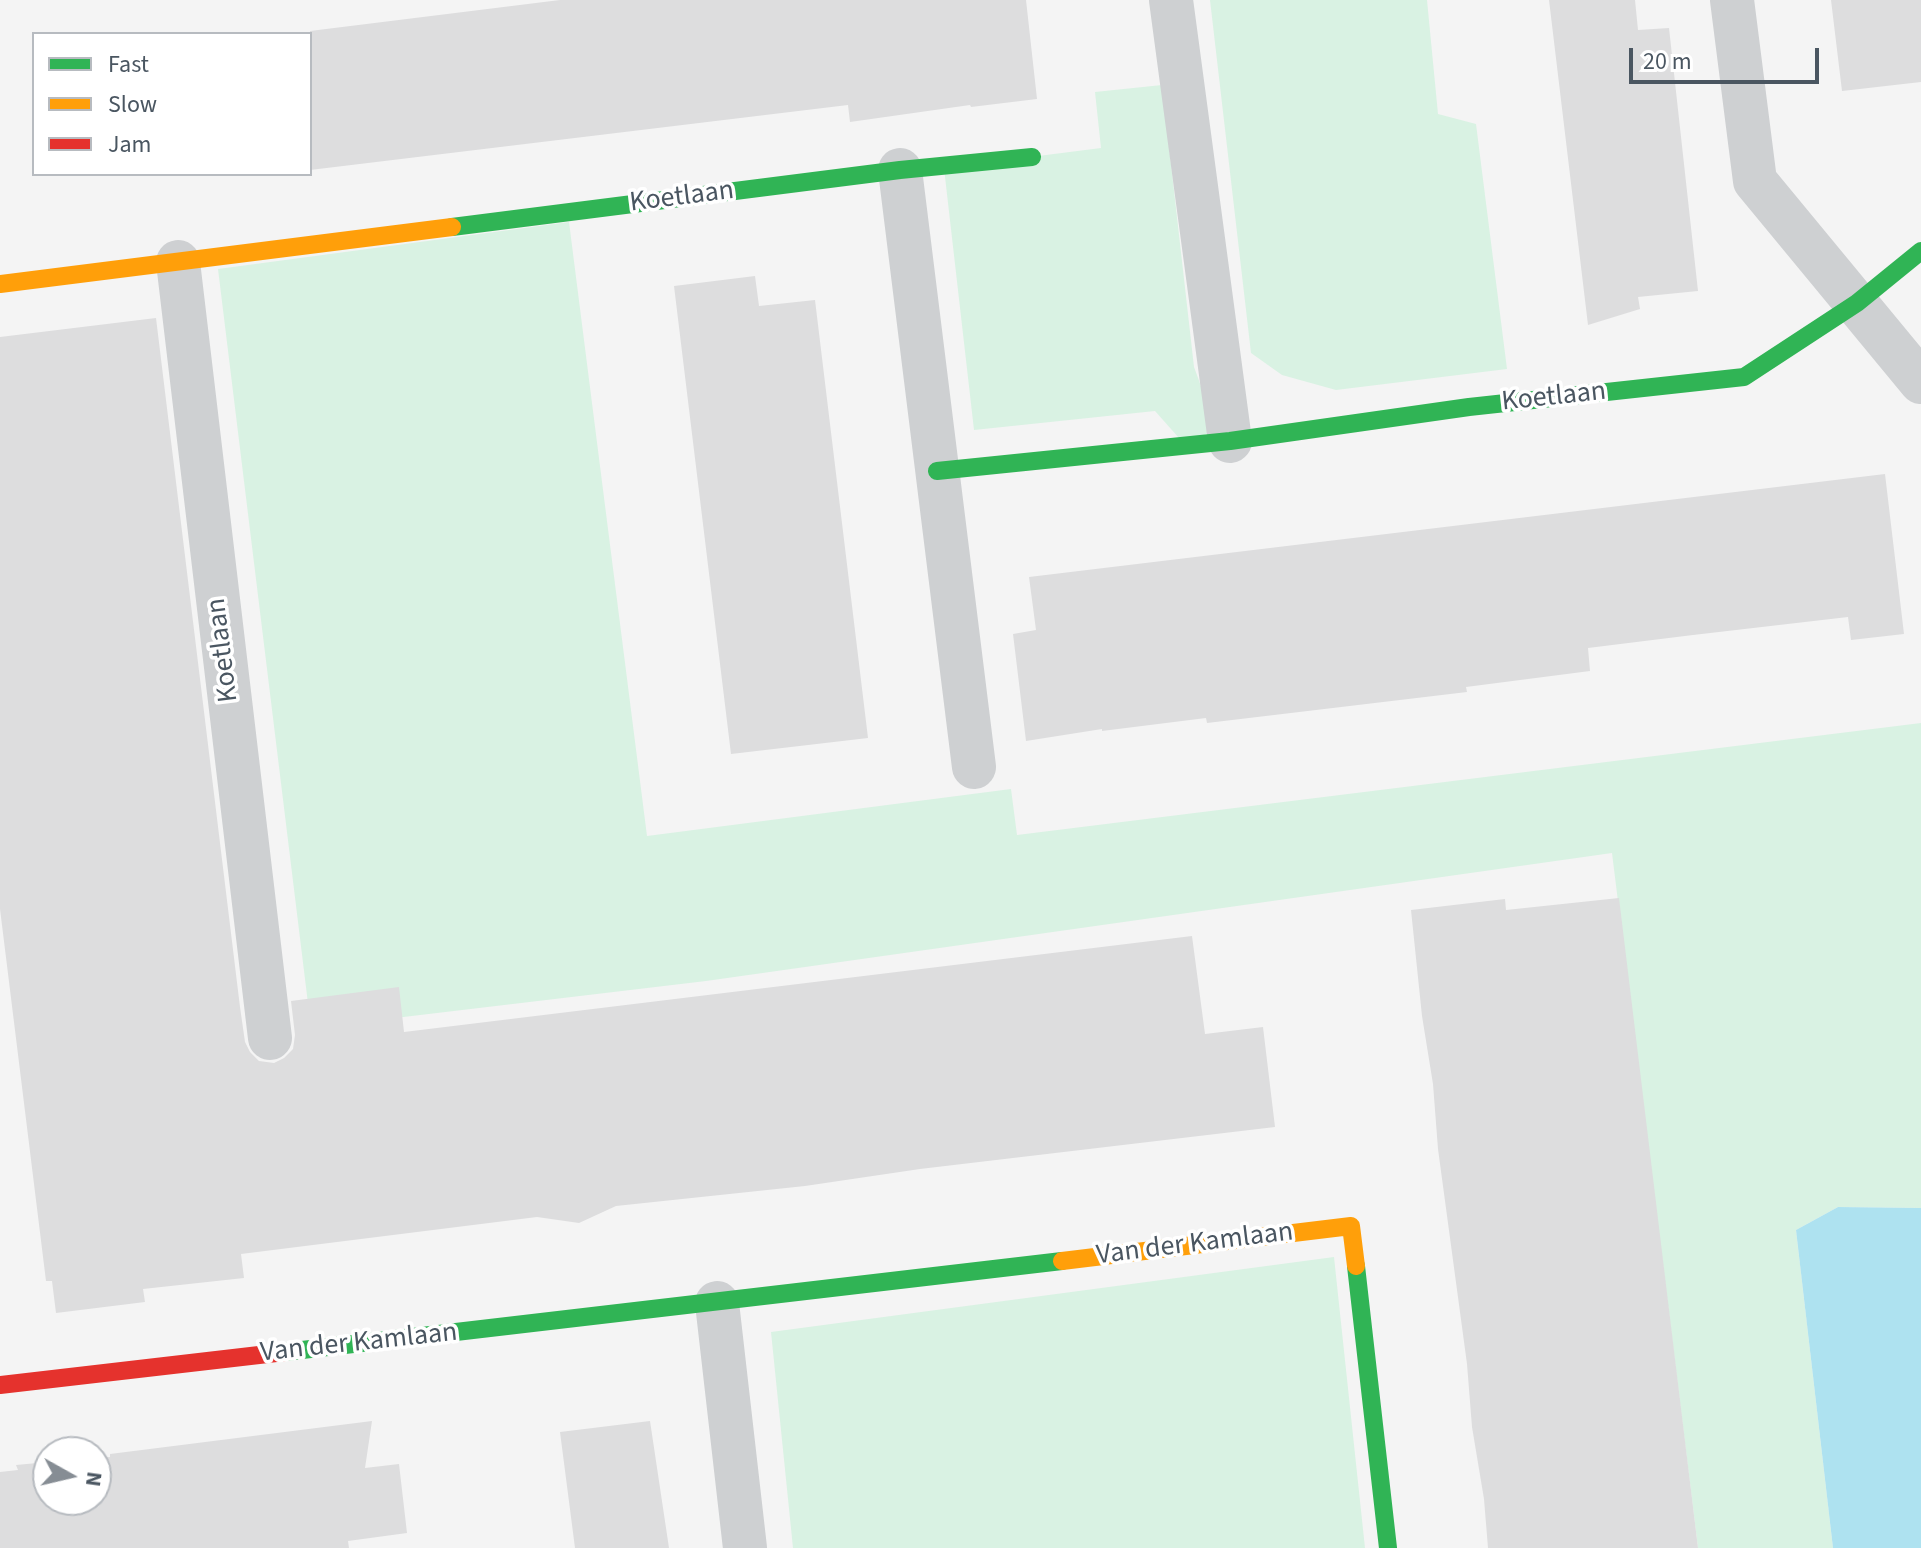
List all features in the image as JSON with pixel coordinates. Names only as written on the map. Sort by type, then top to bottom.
[{"type":"street","points":[[1171,0],[1230,441]]},
{"type":"street","points":[[1732,0],[1755,181],[1921,382]]},
{"type":"street","name":"Koetlaan","points":[[0,284],[900,170],[1032,157]]},
{"type":"street","points":[[900,170],[974,767]]},
{"type":"street","name":"Koetlaan","points":[[937,471],[1230,441],[1469,407],[1744,377],[1857,303],[1921,251]]},
{"type":"street","name":"Koetlaan","points":[[178,262],[270,1038]]},
{"type":"street","name":"Van der Kamlaan","points":[[0,1385],[1351,1226],[1388,1548]]},
{"type":"street","points":[[717,1303],[745,1548]]},
{"type":"green space","points":[[1210,0],[1427,0],[1438,114],[1476,124],[1507,369],[1336,390],[1282,375],[1251,353]]},
{"type":"green space","points":[[1162,85],[1194,367],[1216,427],[1187,447],[1155,411],[974,430],[944,168],[1101,148],[1095,92]]},
{"type":"green space","points":[[569,222],[647,836],[1011,789],[1017,835],[1921,723],[1921,1208],[1838,1207],[1796,1230],[1833,1548],[1698,1548],[1612,853],[706,981],[311,1028],[218,269]]},
{"type":"green space","points":[[1334,1257],[1365,1548],[793,1548],[771,1332]]},
{"type":"water","points":[[1838,1207],[1921,1208],[1921,1548],[1833,1548],[1796,1230]]},
{"type":"building","points":[[560,0],[1026,0],[1037,99],[850,122],[848,105],[312,170],[310,31]]},
{"type":"building","points":[[1549,0],[1635,0],[1638,30],[1669,28],[1698,291],[1638,297],[1640,309],[1588,325]]},
{"type":"building","points":[[1831,0],[1921,0],[1921,82],[1842,91]]},
{"type":"building","points":[[755,276],[759,306],[815,300],[868,738],[731,754],[674,286]]},
{"type":"building","points":[[156,318],[240,1007],[245,1042],[259,1061],[274,1063],[293,1049],[295,1035],[291,1001],[399,987],[404,1032],[1192,936],[1205,1034],[1263,1027],[1275,1127],[920,1169],[805,1186],[616,1206],[579,1223],[537,1217],[241,1254],[244,1278],[143,1289],[145,1302],[56,1313],[52,1281],[46,1281],[0,909],[0,337]]},
{"type":"building","points":[[1885,474],[1904,634],[1851,640],[1848,617],[1693,635],[1588,648],[1590,671],[1466,687],[1467,692],[1207,723],[1206,718],[1102,729],[1026,741],[1013,634],[1036,630],[1029,577]]},
{"type":"building","points":[[1619,898],[1698,1548],[1488,1548],[1411,910],[1505,899],[1506,910]]},
{"type":"building","points":[[372,1421],[365,1468],[399,1464],[407,1533],[348,1541],[349,1548],[0,1548],[0,1472],[18,1470],[16,1465],[32,1464],[32,1516],[112,1516],[112,1454]]},
{"type":"building","points":[[650,1421],[669,1548],[575,1548],[560,1432]]},
{"type":"traffic: fast","points":[[452,227],[900,170],[1032,157]]},
{"type":"traffic: fast","points":[[937,471],[1230,441],[1469,407],[1744,377],[1857,303],[1921,251]]},
{"type":"traffic: fast","points":[[285,1352],[1062,1261]]},
{"type":"traffic: fast","points":[[1356,1266],[1388,1548]]},
{"type":"traffic: slow","points":[[0,284],[452,227]]},
{"type":"traffic: slow","points":[[1062,1261],[1351,1226],[1356,1266]]},
{"type":"traffic: jam","points":[[0,1385],[285,1352]]}]
